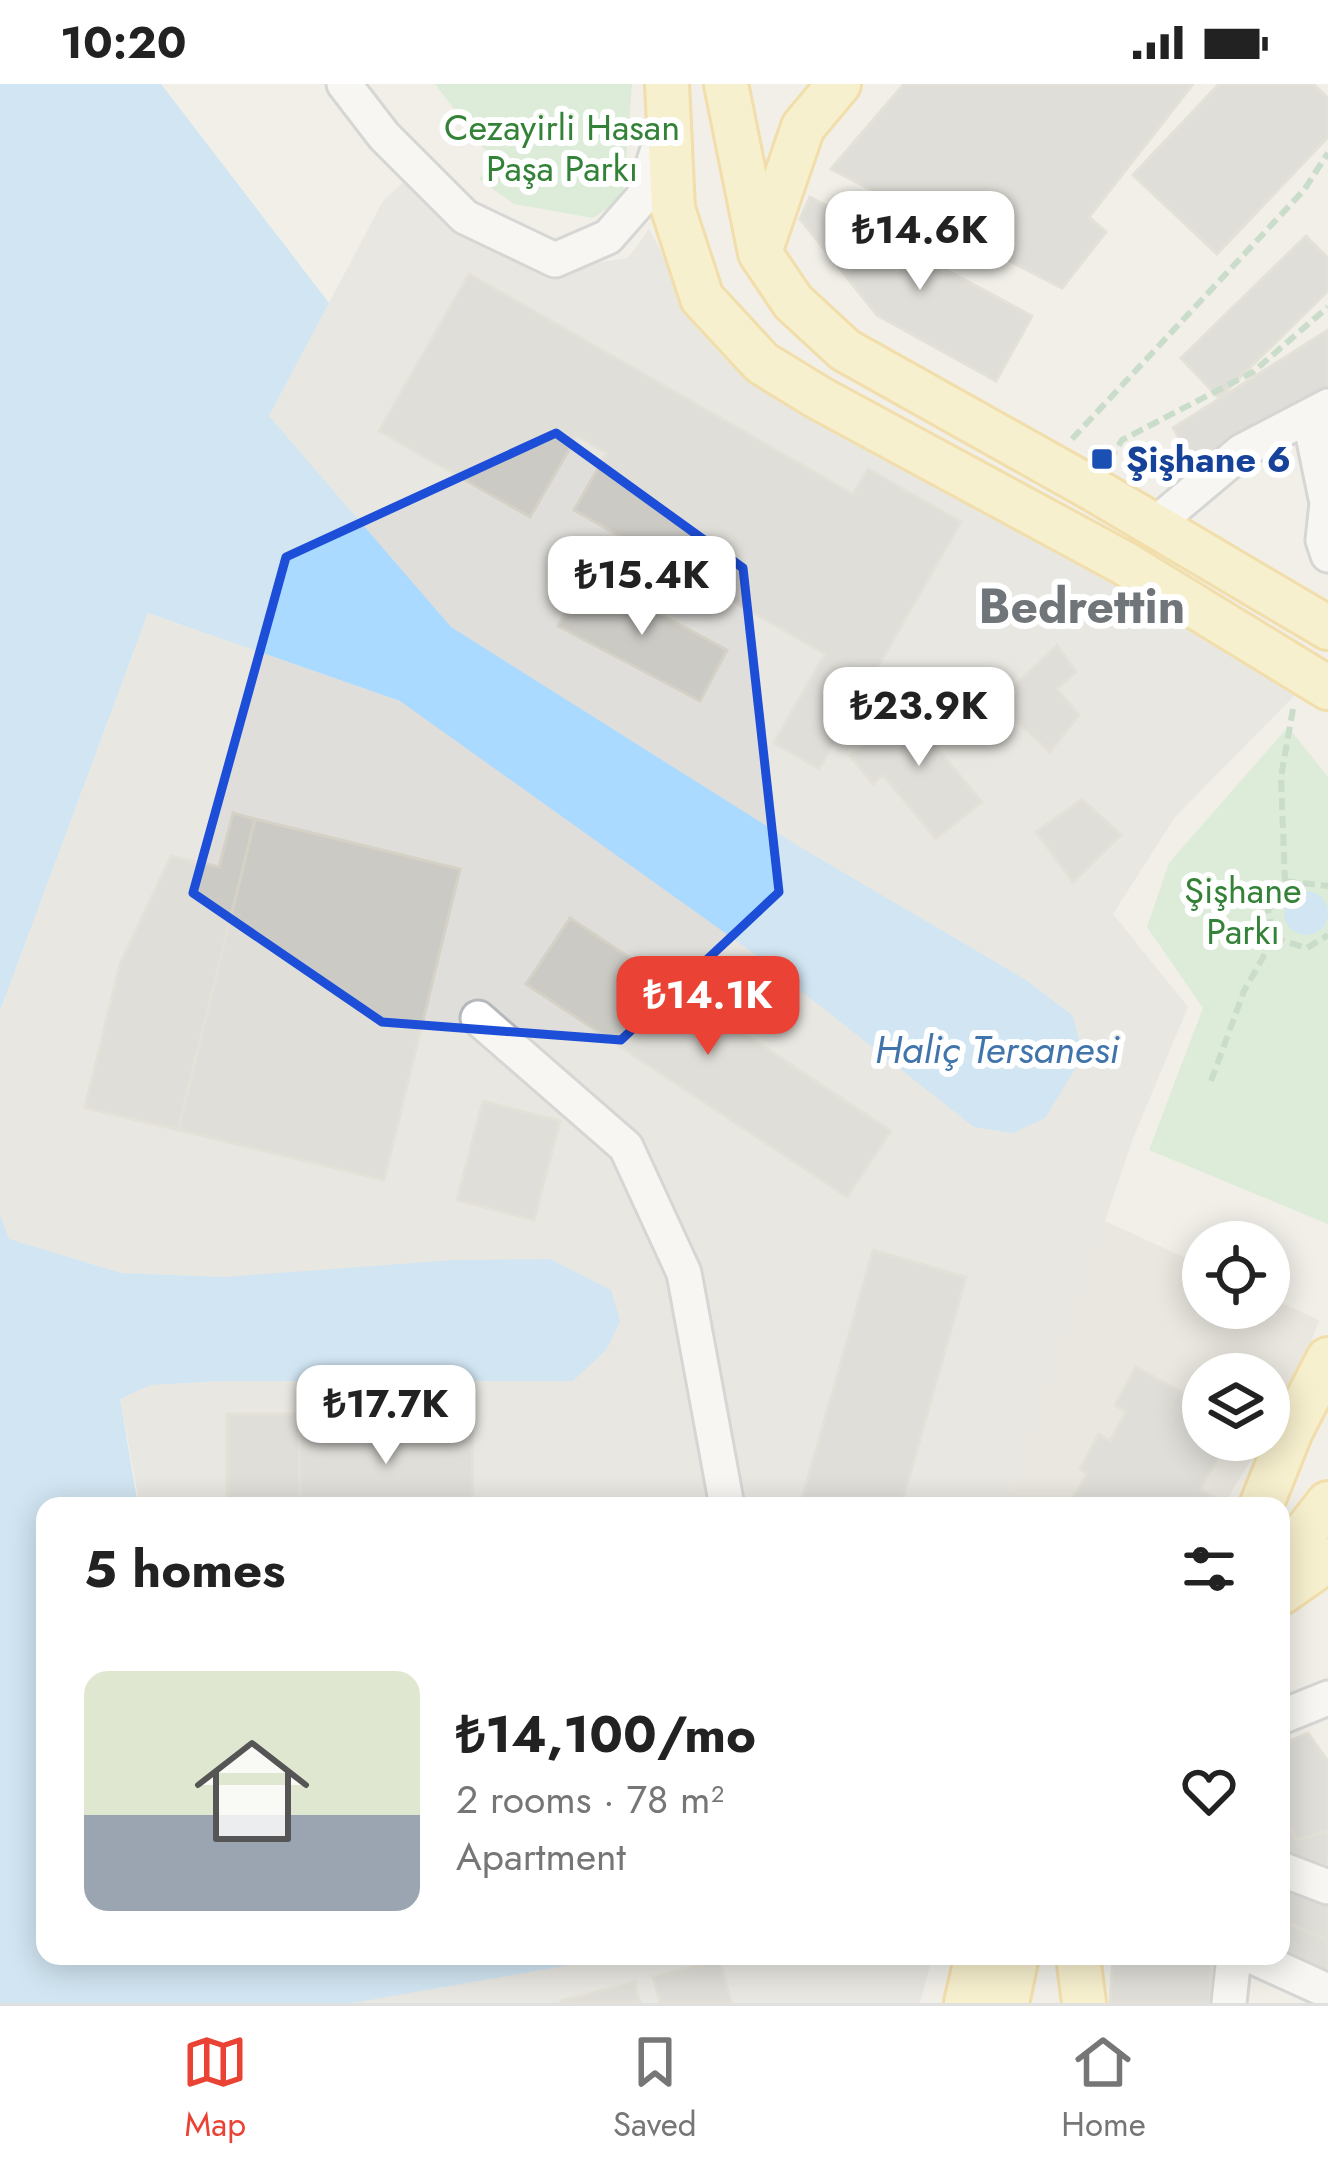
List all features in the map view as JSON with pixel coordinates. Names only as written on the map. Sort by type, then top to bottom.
[{"type":"main road","points":[[667,84],[673,209],[702,298],[763,363],[1124,563],[1311,697]]},
{"type":"main road","points":[[725,84],[760,254],[793,302],[845,350],[1328,628]]},
{"type":"main road","points":[[760,254],[815,84]]},
{"type":"main road","points":[[803,128],[839,84]]},
{"type":"main road","points":[[1265,1497],[1291,1431],[1328,1359]]},
{"type":"main road","points":[[1269,1497],[1328,1421]]},
{"type":"main road","points":[[1290,1552],[1328,1503]]},
{"type":"main road","points":[[1290,1587],[1328,1560]]},
{"type":"main road","points":[[966,2003],[974,1965]]},
{"type":"main road","points":[[1007,2003],[1015,1965]]},
{"type":"main road","points":[[1055,2003],[1057,1965]]},
{"type":"main road","points":[[1079,1965],[1084,2003]]},
{"type":"street","points":[[344,84],[384,136],[465,218],[555,260],[608,237],[643,197],[665,126],[667,84]]},
{"type":"street","points":[[1154,525],[1242,451],[1319,411],[1327,503],[1323,539],[1328,555]]},
{"type":"street","points":[[478,1018],[626,1147],[684,1273],[725,1497]]},
{"type":"street","points":[[1290,1716],[1324,1712]]},
{"type":"street","points":[[1290,1872],[1328,1887]]},
{"type":"street","points":[[1229,2003],[1233,1965]]},
{"type":"street","points":[[1271,1965],[1328,1991]]},
{"type":"path","points":[[1049,464],[1304,190],[1328,153]]},
{"type":"path","points":[[1093,489],[1122,440],[1253,372],[1328,307]]},
{"type":"path","points":[[1211,1081],[1244,991],[1274,938],[1268,911],[1285,881],[1281,777],[1311,697]]},
{"type":"path","points":[[1285,881],[1328,886]]},
{"type":"path","points":[[1274,938],[1307,948],[1328,934]]},
{"type":"highlighted area","points":[[556,433],[743,568],[779,892],[621,1040],[382,1022],[193,893],[286,557]]},
{"type":"shaded area","points":[[410,176],[554,269],[628,258],[649,229],[682,290],[764,371],[1295,695],[1175,817],[1113,914],[1188,1007],[1134,1136],[1010,1497],[138,1497],[120,1399],[151,1385],[222,1381],[224,1277],[120,1273],[8,1239],[0,1214],[0,1011],[148,613],[400,701],[269,416],[383,201]]},
{"type":"shaded area","points":[[1105,1221],[1182,1256],[1182,1329],[1290,1329],[1290,1307],[1319,1320],[1290,1394],[1290,1353],[1182,1353],[1182,1461],[1250,1461],[1228,1497],[1010,1497]]},
{"type":"shaded area","points":[[351,1965],[930,1965],[920,2003],[352,2003],[357,2000]]},
{"type":"green space","name":"Cezayirli Hasan Paşa Parkı","points":[[435,84],[632,84],[623,198],[593,218],[514,204],[479,179],[493,160]]},
{"type":"green space","name":"Şişhane Parkı","points":[[1288,727],[1328,777],[1328,1224],[1149,1150],[1203,1008],[1147,927],[1169,863]]},
{"type":"water","name":"Haliç Tersanesi","points":[[0,84],[161,84],[329,303],[269,416],[451,627],[800,847],[1026,980],[1073,1016],[1083,1056],[1045,1118],[1013,1133],[974,1127],[749,950],[400,701],[148,613],[0,1011]]},
{"type":"water","points":[[1306,891],[1321,898],[1328,913],[1321,928],[1306,935],[1291,928],[1284,913],[1291,898]]},
{"type":"water","points":[[0,1214],[9,1239],[121,1273],[225,1277],[454,1260],[550,1259],[611,1290],[620,1321],[607,1349],[573,1381],[151,1385],[120,1399],[136,1497],[36,1497],[36,1965],[569,1965],[352,2003],[0,2003]]},
{"type":"building","points":[[904,84],[1193,84],[1089,217],[1106,232],[1062,288],[831,169]]},
{"type":"building","points":[[1219,84],[1313,84],[1328,98],[1328,137],[1217,254],[1133,175]]},
{"type":"building","points":[[810,197],[1032,316],[996,381],[877,315],[800,219]]},
{"type":"building","points":[[1306,236],[1328,258],[1328,291],[1219,398],[1181,358]]},
{"type":"building","points":[[469,274],[853,494],[868,469],[961,522],[819,769],[774,743],[825,654],[574,510],[607,453],[577,436],[530,517],[379,431]]},
{"type":"building","points":[[1328,330],[1328,388],[1199,470],[1173,428]]},
{"type":"building","points":[[586,574],[727,650],[700,701],[558,626]]},
{"type":"building","points":[[1057,645],[1076,672],[1057,689],[1079,715],[1050,752],[997,703]]},
{"type":"building","points":[[920,699],[951,737],[937,748],[982,802],[936,839],[883,775],[873,784],[850,756]]},
{"type":"building","points":[[1082,799],[1121,835],[1073,882],[1036,832]]},
{"type":"building","points":[[233,813],[255,819],[178,1130],[85,1108],[120,964],[171,856],[219,867]]},
{"type":"building","points":[[255,819],[460,869],[384,1180],[178,1130]]},
{"type":"building","points":[[570,918],[891,1131],[847,1197],[526,984]]},
{"type":"building","points":[[483,1101],[560,1121],[534,1220],[457,1200]]},
{"type":"building","points":[[873,1250],[966,1277],[904,1497],[803,1497]]},
{"type":"building","points":[[1136,1367],[1182,1392],[1182,1461],[1216,1461],[1200,1489],[1213,1497],[1074,1497],[1087,1474],[1080,1469],[1099,1434],[1110,1441],[1126,1412],[1115,1405]]},
{"type":"building","points":[[227,1414],[299,1414],[300,1497],[227,1497]]},
{"type":"building","points":[[472,1427],[473,1497],[300,1497],[299,1428]]},
{"type":"building","points":[[1308,1733],[1328,1761],[1328,1831],[1297,1840],[1290,1827],[1290,1741]]},
{"type":"building","points":[[1290,1827],[1297,1840],[1328,1831],[1328,1878],[1290,1865]]},
{"type":"building","points":[[1290,1889],[1328,1906],[1328,1940],[1290,1924]]},
{"type":"building","points":[[1290,1924],[1328,1940],[1328,1978],[1290,1959]]},
{"type":"building","points":[[700,1965],[721,1965],[731,2003],[660,2003],[653,1977]]},
{"type":"building","points":[[1112,1965],[1211,1965],[1211,2003],[1110,2003]]},
{"type":"building","points":[[635,1982],[640,2003],[561,2001]]},
{"type":"place","name":"Şişhane 6","points":[[1102,459]]},
{"type":"district","name":"Bedrettin","points":[[1082,606]]}]
